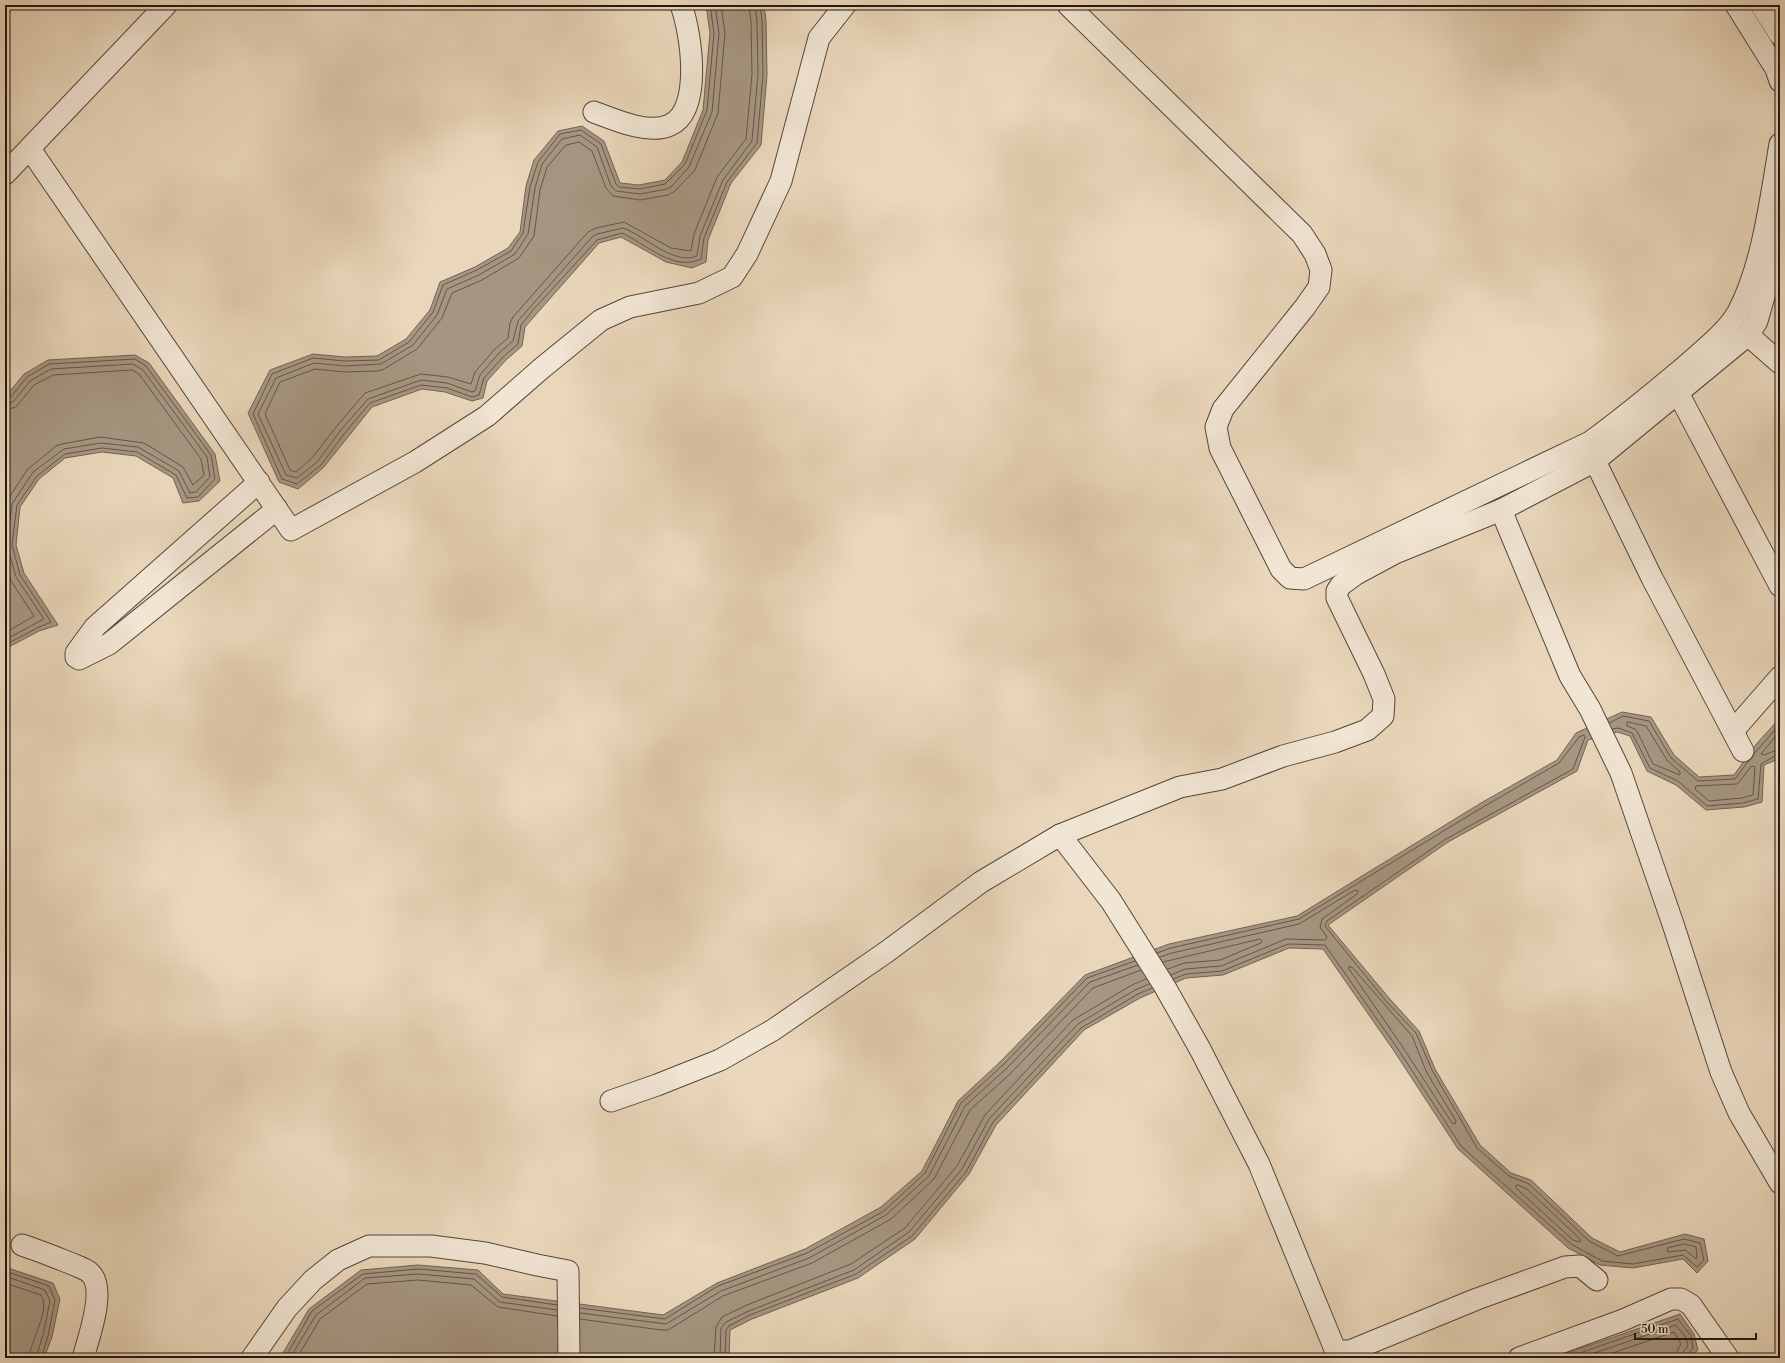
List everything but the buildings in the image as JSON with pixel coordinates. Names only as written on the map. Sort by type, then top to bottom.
[{"type":"street","points":[[5,174],[166,5]]},
{"type":"street","points":[[594,112],[626,124],[651,128],[670,125],[681,117],[687,106],[691,81],[691,46],[686,18],[681,5]]},
{"type":"street","points":[[30,149],[291,530],[415,462],[487,416],[542,368],[601,320],[630,307],[699,293],[732,277],[747,254],[781,181],[819,38],[845,5]]},
{"type":"street","points":[[1068,5],[1302,234],[1315,254],[1321,270],[1319,287],[1305,307],[1223,409],[1216,428],[1220,448],[1281,569],[1290,578],[1304,579],[1590,442],[1628,414],[1713,342],[1737,313],[1748,290],[1764,234],[1780,144]]},
{"type":"street","points":[[1736,5],[1776,69],[1780,81]]},
{"type":"street","points":[[1761,5],[1780,35]]},
{"type":"street","points":[[611,1101],[657,1085],[720,1060],[773,1030],[885,953],[981,882],[1060,835],[1180,787],[1222,779],[1283,756],[1335,742],[1367,730],[1383,716],[1384,699],[1374,674],[1337,598],[1337,591],[1341,585],[1356,574],[1395,553],[1500,510],[1595,461],[1748,335],[1757,321],[1780,240]]},
{"type":"street","points":[[1748,335],[1780,363]]},
{"type":"street","points":[[1678,393],[1780,586]]},
{"type":"street","points":[[1595,461],[1652,578],[1743,751]]},
{"type":"street","points":[[259,482],[95,627],[76,653],[76,657],[79,659],[87,656],[109,644],[277,510]]},
{"type":"street","points":[[1500,510],[1570,676],[1590,709],[1621,773],[1653,865],[1720,1072],[1739,1113],[1780,1183]]},
{"type":"street","points":[[140,588],[156,608]]},
{"type":"street","points":[[1733,731],[1780,677]]},
{"type":"street","points":[[1060,835],[1111,901],[1165,987],[1200,1049],[1259,1164],[1334,1346],[1340,1351],[1350,1351],[1476,1299],[1565,1267],[1580,1266],[1597,1280]]},
{"type":"street","points":[[22,1245],[89,1272],[95,1284],[98,1295],[92,1327],[83,1358]]},
{"type":"street","points":[[252,1358],[287,1308],[313,1280],[338,1260],[370,1246],[431,1246],[485,1253],[537,1265],[568,1270],[569,1358]]},
{"type":"street","points":[[1519,1358],[1623,1320],[1671,1299],[1681,1299],[1691,1305],[1728,1358]]},
{"type":"water","points":[[706,5],[764,5],[766,20],[767,75],[761,145],[731,183],[708,240],[706,262],[692,268],[666,262],[621,237],[599,243],[525,327],[522,346],[506,360],[487,381],[483,398],[472,401],[445,392],[422,389],[372,407],[323,468],[298,489],[279,482],[248,413],[270,370],[313,354],[345,357],[377,356],[406,339],[430,310],[440,282],[475,267],[508,248],[520,232],[526,186],[534,160],[558,131],[582,126],[604,141],[620,183],[639,185],[665,180],[682,162],[703,110],[710,33]]},
{"type":"water","points":[[135,355],[149,363],[215,454],[220,481],[199,501],[183,503],[173,478],[136,456],[102,452],[65,458],[39,479],[20,507],[16,545],[24,573],[58,625],[39,631],[5,649],[5,397],[24,374],[48,360]]},
{"type":"water","points":[[1622,712],[1651,717],[1674,755],[1699,777],[1734,775],[1758,742],[1780,718],[1780,763],[1776,760],[1764,765],[1762,802],[1744,807],[1706,810],[1676,785],[1647,771],[1630,736],[1617,732],[1588,740],[1577,771],[1448,842],[1328,925],[1389,998],[1419,1031],[1435,1069],[1480,1145],[1511,1173],[1531,1180],[1592,1238],[1620,1252],[1685,1234],[1704,1239],[1708,1261],[1697,1273],[1683,1259],[1633,1268],[1600,1265],[1568,1248],[1458,1149],[1394,1051],[1323,949],[1289,948],[1223,975],[1186,978],[1140,998],[1084,1030],[996,1125],[969,1174],[915,1239],[858,1278],[752,1319],[730,1330],[729,1358],[280,1358],[309,1309],[361,1270],[418,1265],[478,1270],[503,1294],[663,1315],[717,1283],[805,1249],[881,1207],[922,1171],[958,1101],[1000,1062],[1085,975],[1169,944],[1297,916],[1481,803],[1557,760],[1576,733]]},
{"type":"water","points":[[5,1267],[53,1283],[60,1299],[52,1337],[44,1358],[5,1358]]},
{"type":"water","points":[[1680,1314],[1694,1334],[1698,1350],[1689,1358],[1553,1358]]}]
